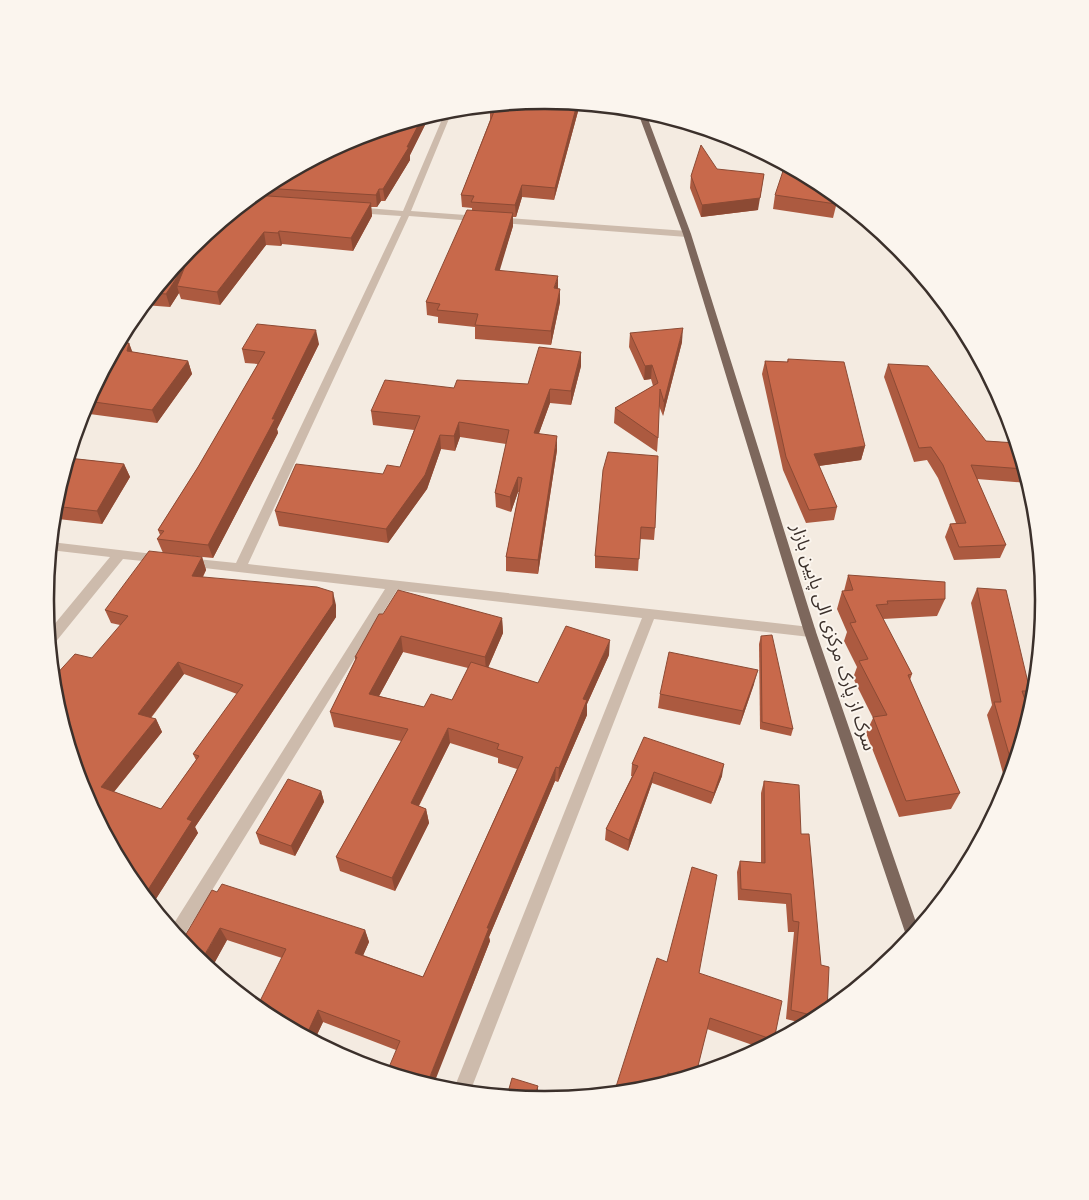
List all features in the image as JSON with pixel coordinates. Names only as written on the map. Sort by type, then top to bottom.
[{"type":"main road","name":"سرک از پارک مرکزی الی پایین بازار","points":[[645,120],[687,234],[810,632],[908,929]]},
{"type":"street","points":[[240,568],[406,214],[446,120]]},
{"type":"street","points":[[350,210],[687,234]]},
{"type":"street","points":[[57,547],[810,632]]},
{"type":"street","points":[[55,633],[120,554]]},
{"type":"street","points":[[180,928],[394,585]]},
{"type":"street","points":[[465,1084],[650,614]]},
{"type":"building","points":[[544,109],[575,110],[555,188],[522,185],[515,205],[471,202],[474,196],[461,195],[494,112]]},
{"type":"building","points":[[418,126],[407,147],[409,147],[383,189],[379,189],[376,195],[277,189],[327,160],[387,135]]},
{"type":"building","points":[[701,145],[717,169],[764,174],[760,198],[702,205],[691,176]]},
{"type":"building","points":[[783,171],[833,204],[775,195]]},
{"type":"building","points":[[267,196],[371,203],[351,238],[279,231],[278,233],[264,232],[217,292],[177,286],[185,266],[197,253],[221,231]]},
{"type":"building","points":[[467,210],[513,213],[495,270],[558,276],[554,288],[560,289],[551,331],[475,325],[478,314],[437,310],[440,304],[426,302]]},
{"type":"building","points":[[182,269],[166,294],[161,294]]},
{"type":"building","points":[[257,324],[316,330],[272,419],[275,419],[208,545],[157,539],[164,531],[158,530],[198,467],[265,352],[242,349]]},
{"type":"building","points":[[683,328],[664,402],[660,389],[658,438],[615,408],[658,383],[652,365],[645,366],[630,333]]},
{"type":"building","points":[[126,343],[129,343],[127,351],[188,361],[152,410],[95,402]]},
{"type":"building","points":[[539,347],[581,352],[571,391],[550,389],[534,433],[557,436],[538,560],[506,557],[522,478],[518,477],[510,497],[495,493],[509,430],[459,422],[454,436],[440,435],[425,475],[386,529],[275,511],[296,464],[383,474],[387,465],[400,467],[420,416],[371,411],[385,380],[454,388],[457,380],[528,384]]},
{"type":"building","points":[[788,359],[844,362],[865,446],[814,454],[837,507],[809,510],[786,457],[765,361],[788,362]]},
{"type":"building","points":[[888,364],[928,366],[986,441],[1009,443],[1018,469],[971,465],[1006,545],[959,547],[950,524],[966,523],[943,465],[931,447],[919,448]]},
{"type":"building","points":[[608,452],[658,456],[655,528],[641,527],[639,559],[595,556],[603,470]]},
{"type":"building","points":[[75,459],[124,464],[97,511],[63,507]]},
{"type":"building","points":[[149,551],[202,557],[192,576],[317,587],[333,592],[333,604],[187,819],[192,821],[148,890],[119,845],[91,788],[70,727],[59,671],[75,654],[92,658],[128,616],[105,610]],"holes":[[[178,662],[243,685],[193,754],[199,756],[161,809],[101,787],[156,719],[138,714]]]},
{"type":"building","points":[[848,575],[945,582],[945,599],[887,601],[888,604],[876,605],[912,674],[908,675],[960,793],[906,801],[873,717],[887,715],[859,661],[868,659],[850,623],[856,622],[842,591],[853,590]]},
{"type":"building","points":[[977,588],[1006,590],[1028,683],[1027,691],[1022,691],[1025,700],[1010,756],[994,702],[1001,702]]},
{"type":"building","points":[[398,590],[502,618],[485,657],[401,636],[369,694],[424,707],[431,694],[452,700],[471,662],[538,683],[566,626],[610,640],[583,699],[587,700],[559,768],[556,767],[487,928],[489,928],[430,1077],[390,1066],[400,1041],[318,1010],[309,1030],[261,1000],[286,949],[220,928],[205,954],[186,935],[212,890],[217,892],[222,884],[365,930],[355,953],[423,977],[523,757],[497,749],[499,744],[448,728],[411,803],[426,809],[392,878],[336,857],[408,729],[330,712],[357,657],[355,657],[379,614],[383,614]]},
{"type":"building","points":[[772,635],[793,729],[762,722],[761,636]]},
{"type":"building","points":[[669,652],[758,670],[743,711],[660,694]]},
{"type":"building","points":[[644,737],[724,764],[714,793],[654,772],[629,840],[606,829],[638,766],[632,764]]},
{"type":"building","points":[[288,779],[321,791],[291,846],[256,833]]},
{"type":"building","points":[[764,781],[799,785],[801,834],[809,834],[821,965],[829,967],[828,1000],[807,1014],[791,1010],[799,922],[793,921],[791,894],[741,889],[740,861],[765,863]]},
{"type":"building","points":[[692,867],[717,875],[699,973],[782,1001],[775,1033],[767,1037],[710,1018],[698,1066],[672,1074],[668,1073],[667,1075],[616,1086],[657,958],[667,962]]},
{"type":"building","points":[[512,1078],[538,1086],[537,1091],[509,1090]]}]
